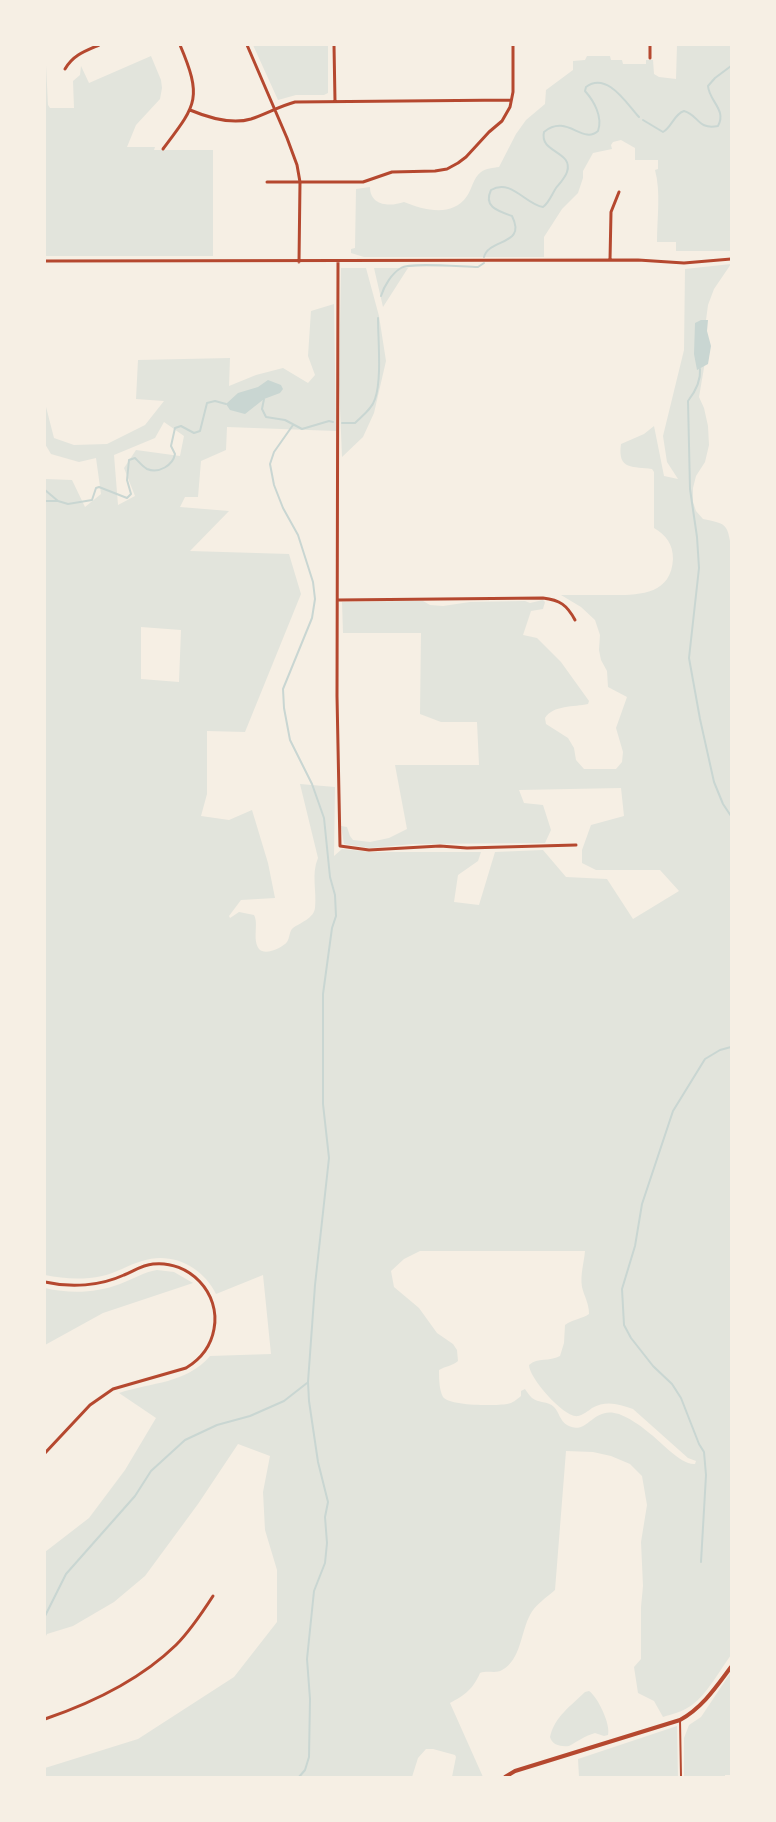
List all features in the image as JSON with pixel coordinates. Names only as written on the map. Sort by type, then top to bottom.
[{"type":"street","points":[[65,69],[70,60],[77,55],[99,45]]},
{"type":"street","points":[[163,150],[190,110],[194,90],[193,80],[180,45]]},
{"type":"street","points":[[246,45],[287,138],[300,182],[299,262]]},
{"type":"street","points":[[334,45],[335,101]]},
{"type":"street","points":[[267,182],[363,182],[392,172],[447,169],[466,157],[481,139],[502,121],[510,107],[513,92],[513,45]]},
{"type":"street","points":[[650,45],[650,58]]},
{"type":"street","points":[[190,110],[215,120],[232,121],[249,120],[295,102],[511,100]]},
{"type":"street","points":[[610,260],[611,212],[620,192]]},
{"type":"street","points":[[45,261],[338,262],[610,260],[684,263],[731,259]]},
{"type":"street","points":[[338,262],[340,846],[369,850],[440,846],[467,848],[576,845]]},
{"type":"street","points":[[338,600],[544,598],[565,604],[575,620]]},
{"type":"street","points":[[45,1282],[59,1285],[88,1284],[123,1276],[150,1264],[161,1263],[176,1266],[190,1272],[204,1284],[212,1298],[215,1311],[212,1338],[197,1361],[178,1371],[113,1389],[90,1405],[45,1453]]},
{"type":"street","points":[[45,1719],[100,1696],[154,1664],[176,1645],[213,1596]]},
{"type":"street","points":[[505,1777],[516,1771],[680,1720],[703,1704],[731,1667]]},
{"type":"lane","points":[[680,1720],[680,1777]]},
{"type":"shaded area","points":[[45,45],[48,105],[50,108],[74,108],[73,81],[80,75],[81,66],[89,83],[151,56],[161,80],[160,99],[136,125],[127,147],[155,147],[154,150],[213,150],[213,256],[45,256]]},
{"type":"shaded area","points":[[253,45],[328,45],[328,93],[324,95],[296,95],[278,100]]},
{"type":"shaded area","points":[[677,45],[731,45],[731,251],[676,251],[676,242],[657,242],[658,196],[655,170],[658,169],[658,160],[635,160],[635,148],[621,140],[613,142],[611,145],[612,149],[593,153],[583,171],[583,178],[578,193],[562,209],[544,237],[544,257],[364,257],[351,253],[351,249],[355,248],[356,189],[370,187],[373,198],[387,204],[404,202],[420,208],[437,210],[446,210],[454,207],[467,196],[476,177],[481,172],[499,167],[516,134],[526,120],[545,104],[546,90],[573,70],[573,61],[585,60],[587,56],[610,56],[611,60],[622,60],[623,64],[646,64],[646,60],[653,60],[654,74],[659,77],[676,79]]},
{"type":"shaded area","points":[[731,264],[714,289],[708,305],[706,320],[701,320],[705,362],[699,397],[704,408],[708,426],[709,445],[705,462],[696,476],[693,488],[693,502],[696,511],[703,519],[724,525],[728,532],[731,546],[731,1655],[703,1695],[682,1711],[663,1717],[654,1701],[638,1693],[634,1667],[641,1659],[643,1586],[641,1542],[647,1505],[642,1476],[630,1464],[611,1456],[593,1452],[566,1451],[555,1590],[532,1611],[517,1652],[508,1665],[500,1671],[480,1673],[468,1691],[450,1703],[483,1777],[452,1777],[455,1755],[426,1749],[418,1758],[412,1777],[45,1777],[45,1768],[138,1739],[234,1677],[277,1622],[277,1570],[265,1530],[263,1492],[270,1456],[238,1444],[198,1504],[145,1576],[114,1602],[73,1626],[47,1634],[45,1638],[45,1552],[89,1518],[125,1470],[156,1418],[119,1393],[179,1377],[201,1365],[210,1356],[271,1354],[263,1275],[216,1294],[210,1284],[195,1269],[175,1260],[164,1258],[153,1258],[112,1273],[88,1278],[45,1275],[45,479],[72,480],[85,507],[101,494],[96,458],[79,462],[51,454],[45,444],[45,403],[54,438],[74,445],[107,444],[145,425],[164,401],[136,399],[138,360],[230,358],[229,386],[256,375],[283,368],[308,383],[315,375],[308,356],[311,311],[334,304],[336,431],[227,427],[226,450],[201,461],[198,497],[185,497],[180,507],[229,511],[190,551],[289,554],[301,594],[245,732],[207,731],[207,794],[201,816],[229,820],[252,810],[268,863],[275,898],[241,900],[229,916],[230,918],[239,912],[254,915],[256,941],[259,949],[265,952],[278,949],[285,944],[292,929],[312,915],[315,908],[315,870],[318,858],[300,784],[335,787],[334,856],[342,849],[371,852],[481,852],[478,861],[458,875],[454,902],[479,905],[495,852],[543,850],[566,877],[607,879],[633,919],[679,891],[660,870],[596,870],[582,863],[582,850],[591,825],[624,816],[621,788],[519,790],[524,803],[543,805],[551,830],[545,843],[413,844],[370,848],[344,844],[341,826],[347,827],[353,840],[370,842],[389,838],[407,829],[395,765],[479,765],[477,722],[441,722],[420,714],[421,633],[343,633],[342,602],[423,601],[430,605],[443,606],[470,602],[525,601],[530,603],[543,600],[545,602],[543,609],[531,611],[523,635],[537,638],[561,662],[589,701],[588,704],[564,707],[553,711],[545,718],[546,724],[568,738],[574,748],[576,760],[584,769],[616,769],[622,762],[623,752],[616,728],[627,697],[608,687],[607,671],[601,660],[599,650],[600,635],[595,620],[581,607],[561,595],[640,594],[659,587],[666,581],[671,571],[673,554],[670,544],[654,528],[654,472],[652,469],[628,466],[624,463],[620,453],[621,444],[644,434],[654,426],[664,476],[678,479],[667,462],[663,436],[684,350],[685,269]],"holes":[[[164,422],[184,436],[180,456],[136,450],[124,468],[135,496],[118,505],[114,455],[155,438]],[[141,627],[181,630],[179,682],[141,679]],[[420,1251],[585,1251],[582,1282],[589,1314],[565,1325],[564,1343],[560,1356],[540,1360],[529,1365],[535,1379],[557,1405],[572,1415],[584,1414],[592,1408],[607,1403],[633,1409],[688,1458],[696,1461],[695,1464],[690,1464],[677,1457],[641,1427],[619,1414],[610,1412],[602,1414],[580,1427],[574,1428],[567,1425],[554,1407],[534,1400],[525,1389],[521,1391],[521,1396],[507,1404],[473,1405],[447,1400],[443,1397],[439,1384],[439,1370],[458,1361],[457,1350],[453,1344],[437,1333],[419,1308],[394,1287],[391,1271],[404,1259]]]},
{"type":"shaded area","points":[[341,268],[366,268],[379,316],[386,361],[374,413],[363,437],[342,457],[339,384]]},
{"type":"shaded area","points":[[374,268],[408,268],[383,307]]},
{"type":"shaded area","points":[[701,320],[708,320],[707,331],[711,346],[708,364],[697,370],[694,354],[695,323]]},
{"type":"shaded area","points":[[268,380],[281,385],[283,389],[280,393],[264,399],[245,414],[230,410],[226,404],[238,393],[258,387]]},
{"type":"shaded area","points":[[157,1270],[174,1272],[193,1283],[103,1313],[45,1345],[45,1288],[73,1292],[92,1291],[111,1287]]},
{"type":"shaded area","points":[[731,1672],[731,1775],[725,1775],[725,1777],[684,1777],[684,1738],[689,1725],[701,1717]]},
{"type":"shaded area","points":[[589,1691],[593,1694],[603,1711],[608,1725],[608,1735],[604,1736],[595,1733],[569,1746],[555,1744],[550,1737],[556,1723],[569,1707],[585,1692]]},
{"type":"shaded area","points":[[677,1726],[678,1777],[579,1777],[578,1759]]},
{"type":"waterway","points":[[643,120],[663,132],[684,111],[706,126],[718,126],[720,120],[719,110],[708,86],[731,66]]},
{"type":"waterway","points":[[484,257],[487,251],[506,241],[515,232],[512,216],[493,208],[490,204],[489,196],[491,190],[505,187],[543,207],[565,176],[568,165],[566,160],[546,144],[544,132],[552,127],[560,126],[586,134],[598,131],[598,115],[592,100],[585,91],[586,87],[594,83],[609,86],[616,91],[639,117]]},
{"type":"waterway","points":[[381,296],[392,276],[406,266],[478,267],[484,263]]},
{"type":"waterway","points":[[342,423],[355,423],[374,403],[379,370],[378,318]]},
{"type":"waterway","points":[[700,369],[700,378],[688,401],[690,489],[697,537],[699,568],[689,658],[714,782],[723,804],[731,816]]},
{"type":"waterway","points":[[264,399],[262,409],[266,417],[285,420],[302,429],[329,421],[333,422]]},
{"type":"waterway","points":[[45,501],[58,501],[68,504],[92,500],[96,488],[99,487],[127,498],[131,494],[127,480],[129,460],[135,458],[145,468],[152,470],[165,468],[174,458],[175,454],[171,446],[175,428],[181,426],[194,433],[200,431],[207,403],[215,401],[226,404]]},
{"type":"waterway","points":[[293,425],[274,452],[270,464],[274,485],[283,508],[298,535],[313,582],[315,599],[312,618],[283,689],[284,708],[290,740],[312,784],[324,818],[330,877],[335,895],[336,916],[332,928],[323,994],[323,1104],[329,1158],[315,1285],[308,1382],[318,1462],[328,1502],[325,1517],[327,1543],[325,1563],[314,1591],[307,1659],[310,1699],[309,1757],[305,1770],[299,1777]]},
{"type":"waterway","points":[[45,490],[58,501]]},
{"type":"waterway","points":[[701,1562],[706,1475],[704,1452],[681,1398],[672,1384],[653,1366],[631,1338],[624,1325],[622,1289],[635,1246],[642,1204],[673,1111],[705,1059],[720,1050],[731,1047]]},
{"type":"waterway","points":[[45,1616],[66,1574],[135,1496],[151,1471],[185,1440],[217,1425],[250,1416],[284,1401],[307,1383]]}]
